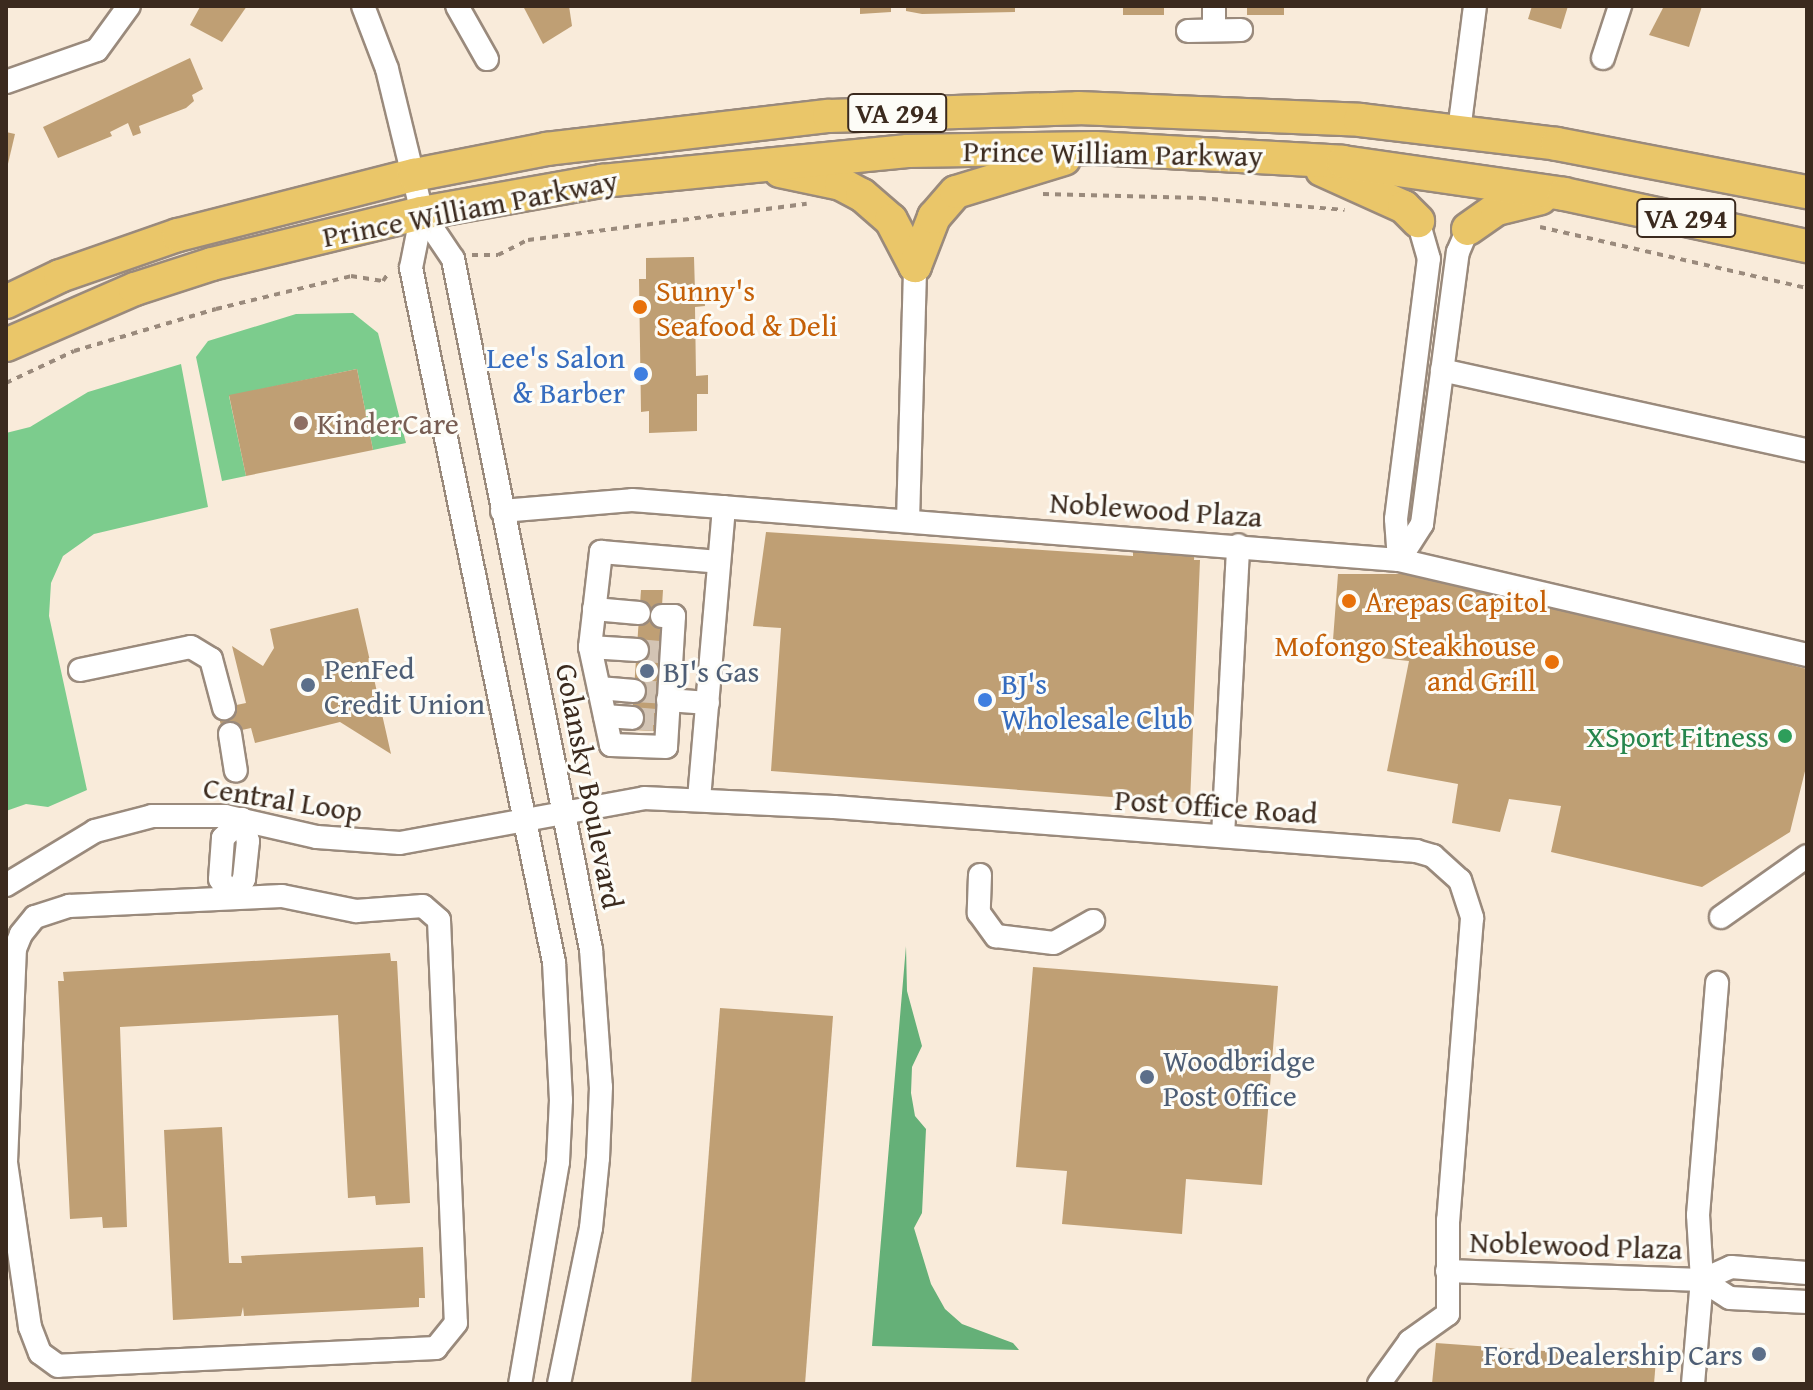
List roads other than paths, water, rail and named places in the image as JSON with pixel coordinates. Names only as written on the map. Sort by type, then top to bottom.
[{"type":"highway","name":"Prince William Parkway","points":[[6,302],[136,248],[414,175],[546,149],[736,124],[960,110],[1231,112],[1459,131],[1657,161],[1807,192]]},
{"type":"highway","name":"Prince William Parkway","points":[[6,345],[135,289],[212,264],[422,213],[602,181],[745,164],[908,151],[1102,148],[1298,159],[1564,194],[1807,246]]},
{"type":"highway","points":[[915,266],[934,217],[961,188],[1102,148]]},
{"type":"highway","points":[[1298,159],[1404,207],[1418,221]]},
{"type":"highway","points":[[745,164],[841,184],[862,195],[891,220],[915,266]]},
{"type":"highway","points":[[1468,229],[1497,209],[1564,194]]},
{"type":"street","points":[[6,82],[97,50],[129,6]]},
{"type":"street","name":"Golansky Boulevard","points":[[363,6],[387,69],[422,213],[453,259],[591,949],[601,1087],[591,1228],[559,1384]]},
{"type":"street","points":[[457,6],[487,59]]},
{"type":"street","points":[[1214,6],[1214,30]]},
{"type":"street","points":[[1459,131],[1475,6]]},
{"type":"street","points":[[1603,58],[1620,6]]},
{"type":"street","points":[[1188,31],[1241,30]]},
{"type":"street","name":"Golansky Boulevard","points":[[422,213],[411,268],[551,932],[561,1100],[548,1241],[520,1384]]},
{"type":"street","points":[[1399,560],[1396,519],[1429,259],[1418,221]]},
{"type":"street","points":[[1399,560],[1422,524],[1458,252],[1468,229]]},
{"type":"street","points":[[908,521],[915,266]]},
{"type":"street","points":[[1442,370],[1807,450]]},
{"type":"street","name":"Noblewood Plaza","points":[[502,511],[601,500],[1238,545],[1399,560],[1807,655]]},
{"type":"street","points":[[699,799],[724,507]]},
{"type":"street","points":[[1223,836],[1238,545]]},
{"type":"street","points":[[594,609],[674,616],[656,651],[655,705],[666,747],[611,745],[590,647],[594,609],[601,552],[719,562]]},
{"type":"street","points":[[80,670],[191,647],[211,659],[224,708]]},
{"type":"street","points":[[590,647],[656,651]]},
{"type":"street","points":[[599,688],[655,705]]},
{"type":"street","points":[[605,716],[655,705],[708,703]]},
{"type":"street","points":[[230,734],[236,771]]},
{"type":"street","name":"Post Office Road","points":[[565,811],[644,798],[699,799],[1223,836],[1416,851],[1433,856],[1460,880],[1472,918],[1447,1271],[1448,1314],[1410,1341],[1379,1384]]},
{"type":"street","name":"Central Loop","points":[[6,885],[57,850],[114,825],[189,813],[242,819],[317,837],[400,843],[565,811]]},
{"type":"street","points":[[232,898],[220,879],[223,838],[242,819]]},
{"type":"street","points":[[1721,917],[1807,856]]},
{"type":"street","points":[[980,875],[979,913],[996,936],[1054,943],[1093,921]]},
{"type":"street","points":[[282,896],[356,911],[423,906],[439,920],[458,1304],[456,1323],[436,1348],[87,1368],[58,1366],[40,1353],[30,1327],[6,1162],[15,949],[35,917],[52,908],[232,898],[282,896]]},
{"type":"street","points":[[1702,1280],[1698,1215],[1717,983]]},
{"type":"street","name":"Noblewood Plaza","points":[[1447,1271],[1702,1280],[1731,1267],[1807,1273]]},
{"type":"street","name":"Noblewood Plaza","points":[[1702,1280],[1730,1298],[1807,1302]]},
{"type":"street","name":"Noblewood Plaza","points":[[1693,1384],[1702,1280]]},
{"type":"street","points":[[201,1361],[201,1384]]},
{"type":"tunnel","points":[[637,650],[659,652]]},
{"type":"tunnel","points":[[634,691],[656,692]]},
{"type":"tunnel","points":[[632,718],[655,720]]},
{"type":"place","name":"Sunny's Seafood & Deli","points":[[640,307]]},
{"type":"place","name":"Lee's Salon & Barber","points":[[641,374]]},
{"type":"place","name":"KinderCare","points":[[301,423]]},
{"type":"place","name":"Arepas Capitol","points":[[1349,601]]},
{"type":"place","name":"Mofongo Steakhouse and Grill","points":[[1552,662]]},
{"type":"place","name":"BJ's Gas","points":[[647,671]]},
{"type":"place","name":"PenFed Credit Union","points":[[308,685]]},
{"type":"place","name":"BJ's Wholesale Club","points":[[985,700]]},
{"type":"place","name":"XSport Fitness","points":[[1785,736]]},
{"type":"place","name":"Woodbridge Post Office","points":[[1147,1077]]},
{"type":"place","name":"Ford Dealership Cars","points":[[1759,1354]]}]
